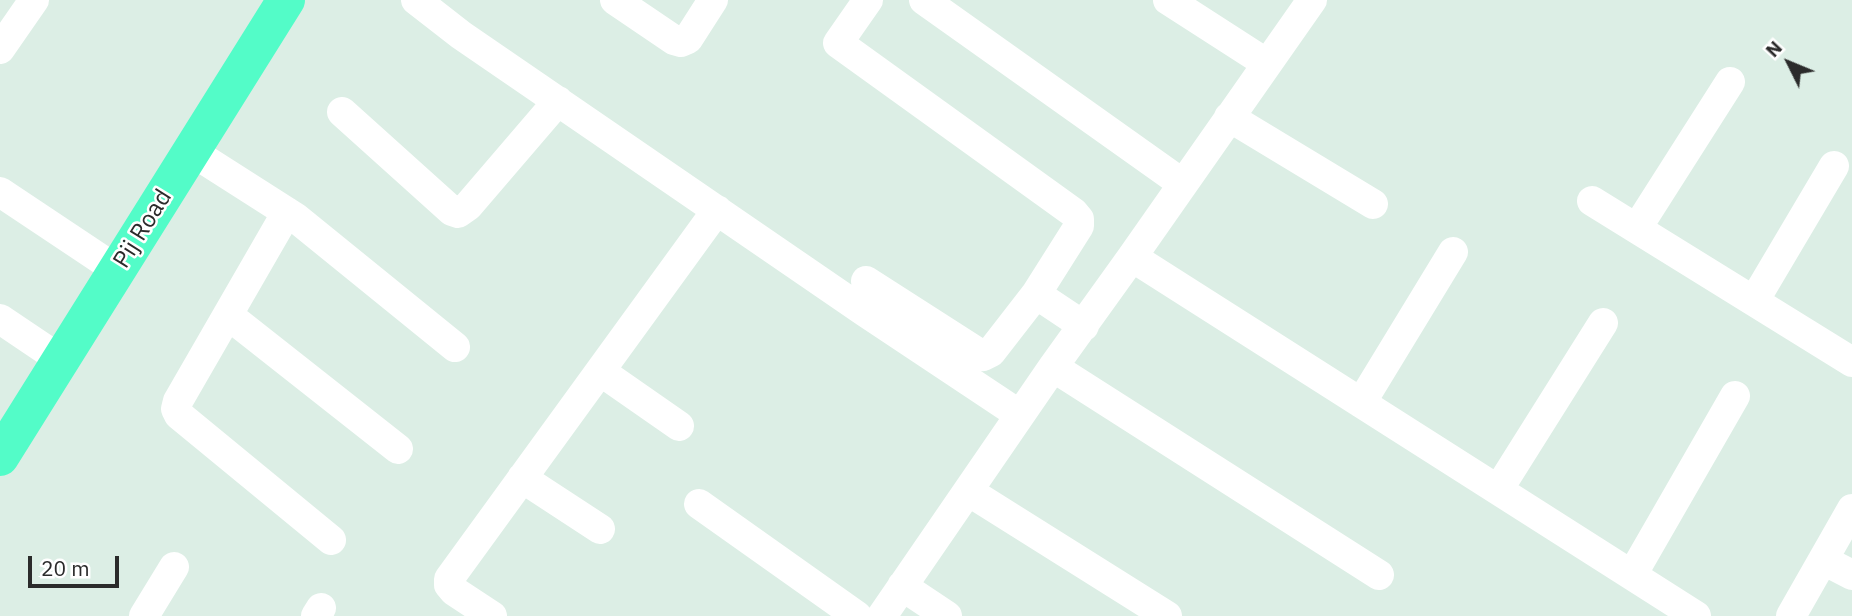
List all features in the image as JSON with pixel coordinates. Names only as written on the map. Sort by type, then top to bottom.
[{"type":"main road","name":"Pij Road","points":[[0,457],[286,0]]},
{"type":"street","points":[[0,49],[34,0]]},
{"type":"street","points":[[416,0],[461,35],[1020,415]]},
{"type":"street","points":[[615,0],[681,42],[688,39],[713,0]]},
{"type":"street","points":[[866,281],[983,356],[991,352],[1036,294],[1079,226],[1079,219],[1074,213],[838,43],[867,0]]},
{"type":"street","points":[[924,0],[1183,184]]},
{"type":"street","points":[[1168,0],[1266,63]]},
{"type":"street","points":[[882,616],[1053,367],[1312,0]]},
{"type":"street","points":[[1637,228],[1730,82]]},
{"type":"street","points":[[342,112],[452,211],[458,213],[468,206],[558,101]]},
{"type":"street","points":[[1229,117],[1373,204]]},
{"type":"street","points":[[191,151],[287,212],[455,347]]},
{"type":"street","points":[[1754,301],[1834,166]]},
{"type":"street","points":[[0,192],[117,270]]},
{"type":"street","points":[[1592,201],[1852,362]]},
{"type":"street","points":[[492,616],[454,591],[449,585],[449,579],[717,210]]},
{"type":"street","points":[[287,212],[178,401],[176,409],[179,415],[331,540]]},
{"type":"street","points":[[1361,403],[1453,252]]},
{"type":"street","points":[[1132,257],[1696,616]]},
{"type":"street","points":[[1036,294],[1084,326]]},
{"type":"street","points":[[228,315],[398,449]]},
{"type":"street","points":[[0,319],[61,360]]},
{"type":"street","points":[[1498,489],[1603,323]]},
{"type":"street","points":[[1053,367],[1379,575]]},
{"type":"street","points":[[600,371],[679,426]]},
{"type":"street","points":[[1632,575],[1735,396]]},
{"type":"street","points":[[522,478],[600,529]]},
{"type":"street","points":[[968,491],[1167,616]]},
{"type":"street","points":[[699,504],[857,616]]},
{"type":"street","points":[[1791,616],[1852,509]]},
{"type":"street","points":[[1823,560],[1852,575]]},
{"type":"street","points":[[144,616],[174,567]]},
{"type":"street","points":[[902,586],[947,616]]}]
